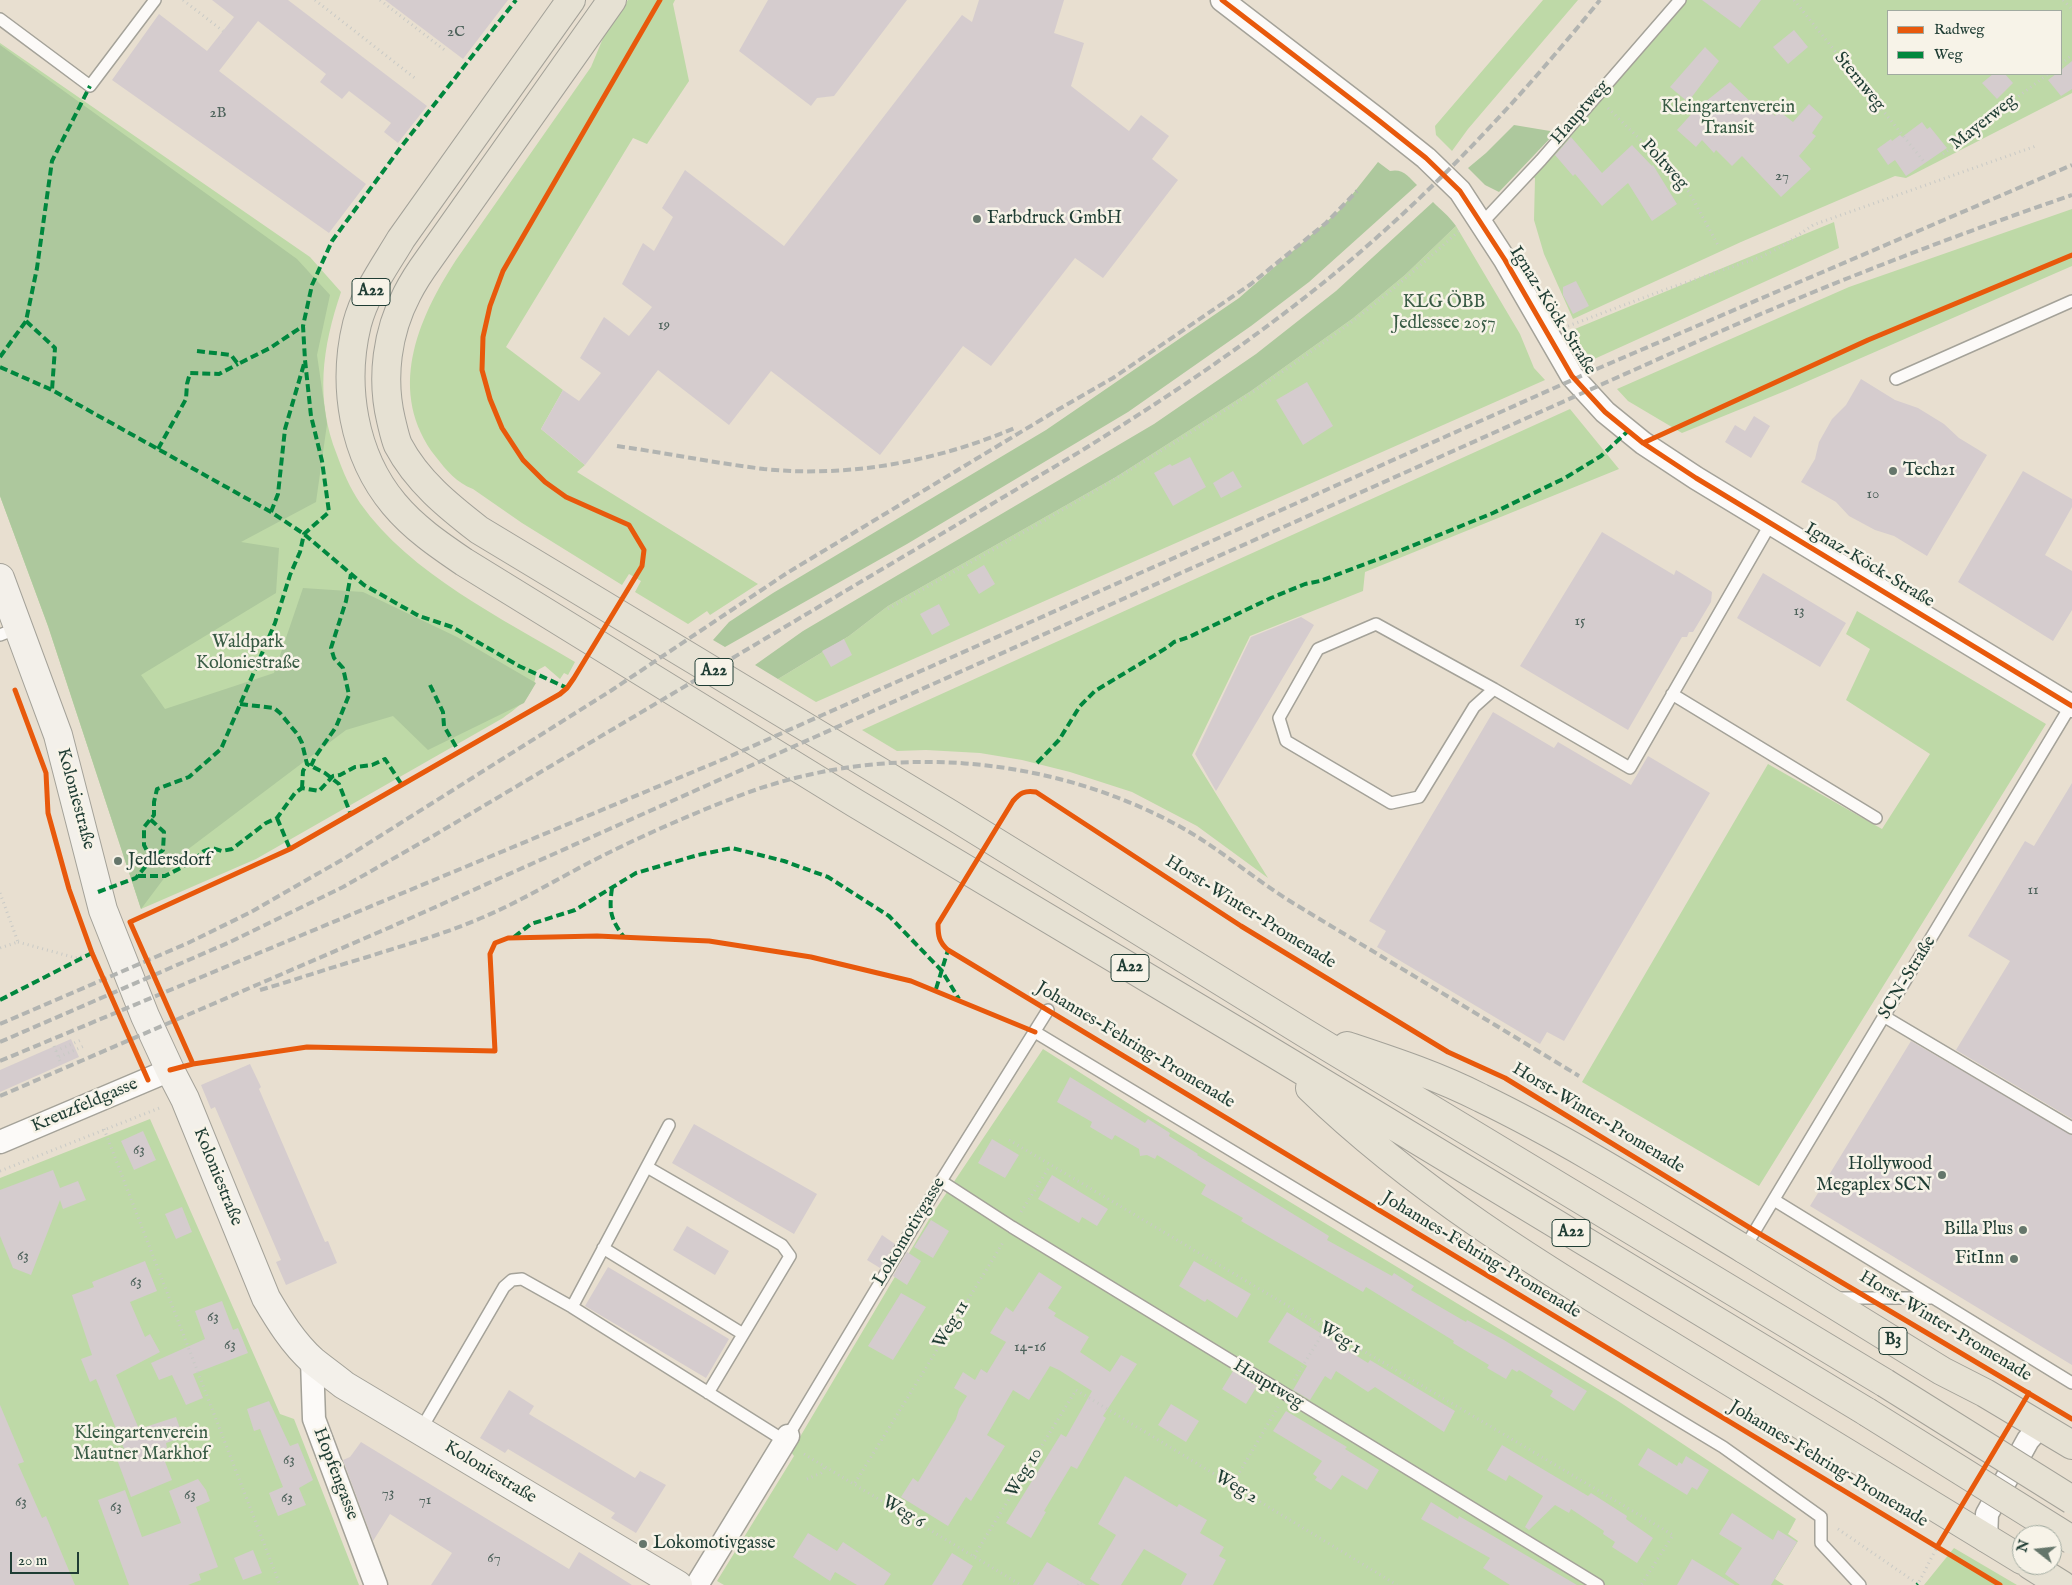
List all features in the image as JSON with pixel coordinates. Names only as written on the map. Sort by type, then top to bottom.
[{"type":"main road","name":"A22","points":[[571,0],[401,239],[376,280],[358,323],[350,369],[353,417],[368,462],[394,504],[426,536],[464,562],[855,803],[1867,1412],[2072,1540]]},
{"type":"main road","name":"A22","points":[[612,0],[429,259],[406,295],[393,332],[385,369],[388,406],[398,444],[420,478],[440,498],[479,530],[966,824],[1304,1033],[1885,1383],[2072,1500]]},
{"type":"main road","points":[[1304,1033],[1402,1064],[1480,1097],[1558,1138],[1744,1250]]},
{"type":"main road","points":[[1275,1054],[1341,1118],[1434,1191],[1492,1232],[1567,1282],[2012,1554]]},
{"type":"main road","name":"B3","points":[[1744,1250],[1942,1371],[1985,1393],[2072,1445]]},
{"type":"main road","points":[[2046,1575],[2062,1585]]},
{"type":"street","name":"Ignaz-Köck-Straße","points":[[1222,0],[1426,158],[1460,191],[1505,260],[1546,334],[1572,376],[1605,412],[1643,443],[1696,478],[2071,705]]},
{"type":"street","name":"Koloniestraße","points":[[0,578],[9,631],[58,735],[93,866],[98,892],[98,946],[185,1098],[266,1298],[294,1341],[312,1360],[344,1385],[678,1585]]},
{"type":"street","name":"Kreuzfeldgasse","points":[[0,1142],[170,1070]]},
{"type":"street","name":"Hopfengasse","points":[[312,1360],[314,1419],[376,1585]]},
{"type":"street","points":[[1986,1538],[1987,1514],[2028,1440],[2036,1432],[2044,1428]]},
{"type":"street","name":"Lokomotivgasse","points":[[697,1585],[787,1439]]},
{"type":"lane","points":[[0,19],[90,86],[155,0]]},
{"type":"lane","name":"Hauptweg","points":[[1479,220],[1541,160],[1680,0]]},
{"type":"lane","points":[[1896,379],[2072,301]]},
{"type":"lane","points":[[1494,690],[1474,707],[1419,797],[1391,803],[1286,741],[1279,718],[1318,649],[1376,624],[1494,690],[1630,768],[1771,523]]},
{"type":"lane","points":[[1672,694],[1876,818]]},
{"type":"lane","name":"SCN-Straße","points":[[1744,1250],[2071,705]]},
{"type":"lane","name":"Lokomotivgasse","points":[[787,1439],[941,1181],[1048,1010]]},
{"type":"lane","points":[[1885,1016],[2072,1128]]},
{"type":"lane","points":[[1035,1032],[1723,1447],[1821,1517],[1821,1543],[1860,1585]]},
{"type":"lane","points":[[572,1307],[669,1125]]},
{"type":"lane","points":[[647,1167],[782,1245],[790,1256],[708,1393]]},
{"type":"lane","name":"Hauptweg","points":[[941,1181],[1012,1227],[1598,1585]]},
{"type":"lane","points":[[1774,1200],[2072,1383]]},
{"type":"lane","points":[[603,1248],[743,1334]]},
{"type":"lane","points":[[420,1431],[504,1287],[512,1280],[522,1279],[572,1307],[708,1393],[787,1439]]},
{"type":"lane","points":[[1823,1298],[1931,1298]]},
{"type":"path","points":[[183,0],[223,31]]},
{"type":"path","points":[[315,0],[416,79]]},
{"type":"path","points":[[380,0],[447,52]]},
{"type":"path","points":[[2063,0],[2072,9]]},
{"type":"path","points":[[2062,63],[2072,55]]},
{"type":"path","points":[[1546,334],[1664,290],[1761,257],[1784,245],[1814,225],[1827,220],[2036,146]]},
{"type":"path","points":[[888,609],[1091,494],[1159,453],[1272,380],[1343,329],[1479,220]]},
{"type":"path","points":[[0,893],[18,942]]},
{"type":"path","points":[[0,948],[18,942],[76,958],[98,946]]},
{"type":"path","points":[[96,962],[98,946]]},
{"type":"path","points":[[56,1052],[82,1040]]},
{"type":"path","points":[[54,1046],[61,1064]]},
{"type":"path","points":[[59,1058],[84,1046]]},
{"type":"path","points":[[0,1171],[148,1112]]},
{"type":"path","points":[[104,1129],[280,1585]]},
{"type":"path","points":[[807,1480],[821,1473],[825,1467]]},
{"type":"path","points":[[1821,1517],[1918,1585],[1937,1547],[1954,1519]]},
{"type":"path","points":[[1079,1584],[1085,1585]]},
{"type":"green space","points":[[628,0],[675,0],[673,4],[689,81],[647,144],[633,138],[506,347],[563,390],[541,429],[585,465],[577,472],[758,584],[710,615],[707,611],[688,624],[635,592],[641,581],[629,574],[622,585],[522,523],[452,476],[436,457],[421,433],[413,408],[410,382],[419,332],[429,307],[442,283],[456,260],[591,67],[606,31]]},
{"type":"green space","points":[[1543,0],[1578,0],[1468,129],[1452,151],[1436,135],[1435,126]]},
{"type":"green space","name":"Kleingartenverein Transit","points":[[1673,0],[2072,0],[2072,93],[1906,178],[1895,176],[1741,242],[1573,319],[1544,254],[1534,220],[1535,178],[1528,175]]},
{"type":"green space","name":"Waldpark Koloniestraße","points":[[0,43],[310,257],[341,292],[329,333],[324,373],[324,394],[330,434],[344,474],[360,503],[381,529],[431,573],[488,611],[575,662],[568,675],[564,673],[560,679],[545,666],[536,671],[533,687],[526,699],[503,718],[256,859],[141,909],[48,626],[0,496]]},
{"type":"green space","name":"Waldpark Koloniestraße","points":[[0,45],[297,259],[330,295],[317,355],[327,424],[316,502],[241,542],[279,548],[276,593],[141,675],[165,709],[274,673],[303,588],[363,592],[457,637],[536,683],[524,703],[428,750],[393,716],[346,730],[183,853],[141,909],[48,626],[0,496]]},
{"type":"green space","points":[[1514,125],[1556,132],[1499,192],[1485,185],[1468,168]]},
{"type":"green space","points":[[1378,162],[1390,171],[1395,170],[1405,174],[1417,185],[1309,282],[1251,326],[1128,412],[907,544],[725,647],[713,640],[729,622],[773,593],[1046,430],[1239,298],[1340,210]]},
{"type":"green space","points":[[1433,202],[1456,226],[1405,275],[1352,319],[1251,391],[1116,477],[888,606],[849,636],[778,679],[755,665],[803,631],[1154,424],[1256,354],[1336,291]]},
{"type":"green space","points":[[2072,209],[2072,266],[1790,389],[1682,433],[1628,401],[1617,389],[1849,287]]},
{"type":"green space","points":[[1834,222],[1839,248],[1592,360],[1570,331]]},
{"type":"green space","name":"KLG ÖBB Jedlessee 2057","points":[[1456,226],[1520,334],[1534,368],[1545,380],[816,702],[778,679],[849,636],[888,606],[1116,477],[1251,391],[1352,319],[1405,275]]},
{"type":"green space","points":[[1570,409],[1619,469],[1365,572],[1363,591],[1250,636],[1192,755],[1268,878],[1197,826],[1132,792],[1070,772],[1022,760],[980,753],[926,750],[897,751],[862,730]]},
{"type":"green space","points":[[1857,611],[2046,724],[1759,1186],[1582,1082],[1768,764],[1882,829],[1930,754],[1846,700],[1870,649],[1846,634]]},
{"type":"green space","points":[[1043,1049],[1145,1114],[1618,1401],[1796,1519],[1788,1534],[1798,1541],[1775,1579],[1784,1585],[724,1585],[717,1581],[794,1456],[791,1452],[931,1216]]},
{"type":"green space","name":"Kleingartenverein Mautner Markhof","points":[[150,1119],[280,1414],[294,1419],[359,1585],[0,1585],[0,1178]]},
{"type":"green space","points":[[1954,1548],[2017,1585],[1924,1585]]},
{"type":"building","points":[[212,0],[288,0],[427,106],[398,143],[384,132],[391,123],[349,91],[342,99],[320,82],[326,74],[258,21],[219,71],[366,184],[329,233],[112,80],[159,14],[207,51],[234,17]]},
{"type":"building","points":[[385,0],[508,0],[463,59]]},
{"type":"building","points":[[768,0],[907,0],[834,96],[817,98],[811,106],[739,51]]},
{"type":"building","name":"Farbdruck GmbH","points":[[979,0],[1064,0],[1054,33],[1084,43],[1071,86],[1129,131],[1141,115],[1169,136],[1152,159],[1178,180],[1103,278],[1075,258],[991,366],[963,346],[880,455],[771,371],[729,425],[658,370],[585,465],[541,429],[563,390],[579,401],[601,373],[580,358],[604,317],[629,336],[652,307],[622,284],[643,243],[654,251],[673,217],[662,208],[685,170],[784,246],[962,15],[972,22]]},
{"type":"building","points":[[1702,0],[1761,0],[1740,28]]},
{"type":"building","points":[[1794,30],[1808,47],[1788,64],[1773,47]]},
{"type":"building","points":[[1705,47],[1719,61],[1688,102],[1670,87]]},
{"type":"building","points":[[2072,61],[2072,89],[2061,96],[2048,80],[2055,75],[2062,75],[2062,69]]},
{"type":"building","points":[[1992,75],[2006,75],[2013,83],[1997,99],[1982,83]]},
{"type":"building","points":[[1730,82],[1758,109],[1764,104],[1775,116],[1779,111],[1793,122],[1809,104],[1823,117],[1812,133],[1816,136],[1799,156],[1811,169],[1781,197],[1742,156],[1732,166],[1716,150],[1714,153],[1702,140],[1696,147],[1677,130],[1695,110]]},
{"type":"building","points":[[1922,122],[1927,129],[1930,127],[1947,148],[1906,176],[1895,160],[1888,165],[1877,149],[1891,139],[1892,141],[1900,135],[1902,137]]},
{"type":"building","points":[[1571,137],[1602,173],[1632,145],[1653,165],[1677,204],[1652,221],[1628,183],[1602,206],[1575,174],[1573,176],[1555,155]]},
{"type":"building","points":[[1576,281],[1589,306],[1573,314],[1563,295],[1563,287]]},
{"type":"building","name":"Tech21","points":[[1861,379],[1895,400],[1918,408],[1944,424],[1959,438],[1987,455],[1927,556],[1894,536],[1875,530],[1849,516],[1836,502],[1801,482],[1815,459],[1819,442],[1832,419],[1846,405]]},
{"type":"building","points":[[1307,382],[1333,426],[1303,445],[1276,400]]},
{"type":"building","points":[[1754,416],[1770,426],[1751,458],[1725,442],[1735,425],[1745,431]]},
{"type":"building","points":[[1190,457],[1206,487],[1173,506],[1154,473],[1170,464],[1172,466]]},
{"type":"building","points":[[1233,471],[1242,487],[1221,498],[1213,483]]},
{"type":"building","points":[[2023,471],[2072,499],[2072,507],[2045,555],[2072,571],[2072,610],[2053,641],[1958,582]]},
{"type":"building","points":[[1602,532],[1674,575],[1676,570],[1712,592],[1711,602],[1693,632],[1689,632],[1687,637],[1682,637],[1628,730],[1520,666]]},
{"type":"building","points":[[984,565],[995,584],[979,594],[967,575]]},
{"type":"building","points":[[1763,573],[1846,623],[1820,667],[1737,618]]},
{"type":"building","points":[[939,604],[950,625],[932,635],[920,614]]},
{"type":"building","points":[[1301,617],[1314,625],[1216,791],[1195,754],[1251,637]]},
{"type":"building","points":[[844,639],[852,655],[831,667],[822,651]]},
{"type":"building","points":[[1493,712],[1554,748],[1558,742],[1631,785],[1648,756],[1710,793],[1564,1041],[1547,1032],[1540,1044],[1377,947],[1386,931],[1369,921]]},
{"type":"building","points":[[2072,783],[2072,1119],[1956,1050],[2010,961],[1968,936],[2025,841],[2034,846]]},
{"type":"building","points":[[71,1039],[79,1057],[0,1092],[0,1070]]},
{"type":"building","points":[[1911,1041],[2072,1135],[2072,1365],[1810,1206]]},
{"type":"building","points":[[250,1064],[325,1242],[328,1241],[337,1263],[286,1285],[276,1262],[281,1260],[215,1107],[211,1109],[201,1085]]},
{"type":"building","points":[[1070,1077],[1145,1123],[1148,1119],[1170,1133],[1169,1136],[1197,1155],[1329,1236],[1327,1240],[1392,1276],[1394,1273],[1414,1286],[1411,1290],[1466,1322],[1467,1320],[1504,1340],[1587,1391],[1574,1411],[1550,1396],[1553,1391],[1519,1370],[1517,1372],[1512,1369],[1506,1379],[1487,1368],[1489,1365],[1453,1343],[1454,1341],[1366,1287],[1363,1292],[1241,1221],[1243,1218],[1201,1194],[1206,1185],[1157,1155],[1155,1159],[1147,1155],[1140,1156],[1139,1149],[1115,1135],[1112,1140],[1090,1127],[1092,1122],[1057,1102]]},
{"type":"building","points":[[694,1124],[817,1194],[794,1234],[672,1163]]},
{"type":"building","points":[[143,1131],[156,1160],[134,1170],[121,1141]]},
{"type":"building","points":[[992,1139],[1019,1155],[1005,1178],[978,1163]]},
{"type":"building","points":[[53,1170],[60,1188],[78,1181],[86,1200],[63,1209],[60,1200],[31,1275],[13,1268],[0,1236],[0,1190]]},
{"type":"building","points":[[1052,1175],[1108,1209],[1097,1226],[1082,1217],[1079,1223],[1038,1199]]},
{"type":"building","points":[[182,1207],[192,1232],[176,1239],[165,1214]]},
{"type":"building","points":[[931,1220],[949,1231],[933,1258],[914,1247]]},
{"type":"building","points":[[687,1226],[729,1251],[715,1275],[673,1250]]},
{"type":"building","points":[[882,1235],[895,1244],[880,1268],[867,1260]]},
{"type":"building","points":[[907,1252],[921,1261],[907,1285],[893,1276]]},
{"type":"building","points":[[145,1261],[157,1291],[130,1302],[145,1337],[150,1334],[160,1352],[116,1375],[139,1429],[176,1417],[183,1437],[166,1443],[167,1448],[161,1451],[172,1480],[131,1497],[115,1454],[125,1451],[96,1379],[90,1382],[81,1359],[92,1355],[72,1295],[94,1287],[92,1282]]},
{"type":"building","points":[[1194,1261],[1251,1294],[1237,1318],[1207,1299],[1205,1302],[1179,1286]]},
{"type":"building","points":[[608,1267],[729,1339],[706,1378],[585,1306]]},
{"type":"building","points":[[1039,1272],[1062,1287],[1048,1308],[1056,1313],[1054,1316],[1089,1337],[1080,1352],[1110,1372],[1121,1355],[1137,1364],[1103,1416],[1106,1418],[1077,1469],[1071,1466],[1044,1511],[1046,1512],[1031,1538],[1006,1523],[1061,1434],[1066,1437],[1092,1391],[1050,1366],[1029,1400],[1013,1390],[987,1435],[1005,1446],[971,1501],[966,1497],[948,1526],[901,1497],[913,1478],[918,1482],[956,1419],[959,1409],[967,1396],[954,1388],[963,1372],[975,1380],[981,1369],[987,1373],[1006,1342],[990,1333],[1006,1307],[1013,1312]]},
{"type":"building","points":[[901,1293],[926,1307],[893,1360],[868,1346]]},
{"type":"building","points":[[222,1301],[233,1330],[238,1328],[248,1353],[193,1374],[203,1398],[186,1405],[172,1375],[159,1380],[151,1363],[205,1339],[195,1311]]},
{"type":"building","points":[[1287,1312],[1368,1363],[1370,1360],[1455,1411],[1444,1432],[1375,1387],[1368,1392],[1336,1371],[1331,1380],[1325,1376],[1310,1400],[1293,1390],[1307,1366],[1268,1342]]},
{"type":"building","points":[[1233,1371],[1257,1386],[1246,1404],[1222,1389]]},
{"type":"building","points":[[509,1390],[534,1406],[529,1414],[635,1478],[640,1471],[666,1485],[636,1533],[611,1518],[615,1513],[508,1449],[505,1453],[480,1438]]},
{"type":"building","points":[[269,1401],[290,1446],[298,1443],[313,1480],[299,1488],[306,1505],[278,1516],[269,1493],[283,1487],[260,1429],[254,1431],[247,1409]]},
{"type":"building","points":[[1171,1404],[1199,1421],[1186,1442],[1158,1425]]},
{"type":"building","points":[[0,1405],[24,1462],[18,1464],[42,1518],[46,1516],[75,1585],[0,1585]]},
{"type":"building","points":[[1286,1411],[1347,1447],[1345,1449],[1379,1470],[1367,1490],[1342,1475],[1331,1490],[1315,1480],[1317,1477],[1313,1474],[1322,1461],[1273,1431]]},
{"type":"building","points":[[361,1442],[569,1569],[579,1552],[632,1585],[431,1585],[452,1553],[390,1514],[373,1541],[343,1460],[350,1457]]},
{"type":"building","points":[[1502,1445],[1588,1496],[1591,1493],[1627,1516],[1626,1519],[1653,1538],[1637,1563],[1612,1547],[1615,1542],[1603,1534],[1604,1531],[1571,1509],[1569,1513],[1555,1505],[1529,1530],[1525,1527],[1543,1496],[1509,1475],[1506,1481],[1487,1470]]},
{"type":"building","points":[[1648,1448],[1677,1466],[1679,1462],[1682,1464],[1686,1456],[1709,1470],[1697,1490],[1692,1487],[1687,1495],[1638,1465]]},
{"type":"building","points":[[1125,1476],[1177,1507],[1179,1504],[1207,1520],[1200,1533],[1224,1547],[1219,1556],[1226,1560],[1213,1585],[1181,1585],[1187,1574],[1144,1549],[1121,1585],[1100,1585],[1090,1579],[1116,1535],[1098,1524]]},
{"type":"building","points":[[198,1479],[206,1490],[210,1501],[196,1507],[218,1567],[199,1574],[201,1580],[188,1585],[129,1585],[98,1500],[125,1490],[142,1537],[181,1523],[169,1491]]},
{"type":"building","points":[[1431,1502],[1458,1519],[1459,1516],[1577,1585],[1510,1585],[1483,1568],[1490,1558],[1421,1519]]},
{"type":"building","points":[[1732,1513],[1773,1540],[1778,1530],[1797,1542],[1771,1585],[1740,1585],[1725,1574],[1742,1548],[1719,1534]]},
{"type":"building","points":[[808,1533],[837,1551],[843,1542],[891,1574],[884,1585],[857,1585],[835,1572],[830,1581],[793,1557]]},
{"type":"building","points":[[253,1550],[262,1573],[243,1580],[234,1558]]},
{"type":"building","points":[[952,1553],[973,1566],[962,1585],[932,1585]]},
{"type":"building","points":[[1692,1559],[1735,1585],[1677,1585]]},
{"type":"building","points":[[1047,1562],[1086,1585],[1033,1585]]},
{"type":"railway","points":[[0,1042],[230,942],[343,887],[433,836],[1081,451],[1143,412],[1235,350],[1294,306],[1398,218],[1503,113],[1600,0]]},
{"type":"railway","points":[[0,1061],[724,759],[1599,368],[2072,165]]},
{"type":"railway","points":[[0,1024],[188,943],[251,912],[345,858],[612,690],[787,573],[1113,378],[1251,284],[1326,223],[1357,191]]},
{"type":"railway","points":[[0,1096],[393,926],[1712,335],[1891,261],[2072,195]]},
{"type":"railway","points":[[617,446],[764,469],[829,471],[861,469],[925,458],[987,439],[1017,427]]},
{"type":"railway","points":[[260,990],[419,941],[491,914],[604,855],[686,817],[736,797],[791,779],[847,768],[904,762],[961,763],[1018,770],[1073,783],[1127,801],[1179,826],[1293,903],[1579,1076]]},
{"type":"marked path","points":[[150,861],[144,845],[144,827],[154,815],[157,789],[189,777],[221,749],[275,623],[290,575],[300,552],[304,534],[329,512],[322,461],[311,416],[305,360],[303,326],[312,285],[332,241],[401,147],[516,0]]},
{"type":"marked path","points":[[0,357],[26,321],[37,268],[52,161],[90,86]]},
{"type":"marked path","points":[[26,321],[55,348],[52,390]]},
{"type":"marked path","points":[[197,351],[231,355],[238,364],[270,348],[303,326]]},
{"type":"marked path","points":[[158,449],[186,399],[190,373],[219,374],[238,364]]},
{"type":"marked path","points":[[271,512],[278,494],[285,429],[304,364]]},
{"type":"marked path","points":[[0,367],[52,390],[271,512],[304,534],[364,585],[419,616],[452,627],[519,666],[567,688]]},
{"type":"marked path","points":[[1037,763],[1059,740],[1080,706],[1095,691],[1174,642],[1189,637],[1305,584],[1320,581],[1392,554],[1493,513],[1565,478],[1601,456],[1628,431]]},
{"type":"marked path","points":[[311,766],[336,727],[349,695],[343,668],[334,658],[331,648],[346,601],[351,574]]},
{"type":"marked path","points":[[430,685],[443,712],[444,726],[459,752]]},
{"type":"marked path","points":[[240,704],[274,708],[280,713],[298,735],[307,764],[325,773],[339,784],[351,815]]},
{"type":"marked path","points":[[138,876],[165,876],[192,862],[204,851],[212,848],[222,851],[232,849],[266,823],[277,818],[295,793],[302,788],[319,791],[333,776],[340,775],[355,767],[372,765],[385,759],[402,785]]},
{"type":"marked path","points":[[302,788],[303,771],[307,764]]},
{"type":"marked path","points":[[277,818],[290,849]]},
{"type":"marked path","points":[[98,892],[136,878],[150,861],[163,850],[164,832],[150,819]]},
{"type":"marked path","points":[[514,937],[531,924],[575,910],[636,873],[698,855],[732,848],[784,861],[828,877],[889,916],[942,971],[959,999]]},
{"type":"marked path","points":[[612,888],[613,919],[624,937]]},
{"type":"marked path","points":[[936,989],[948,950]]},
{"type":"marked path","points":[[0,1000],[92,953]]},
{"type":"cycle path","points":[[193,1064],[130,922],[290,849],[560,694],[574,678],[642,566],[644,550],[629,525],[566,497],[545,482],[523,460],[502,428],[490,399],[482,370],[483,337],[490,306],[503,271],[660,0]]},
{"type":"cycle path","points":[[1222,0],[1426,158],[1460,191],[1505,260],[1572,376],[1605,412],[1643,443],[1696,478],[2072,706]]},
{"type":"cycle path","points":[[1643,443],[1868,340],[2072,255]]},
{"type":"cycle path","points":[[15,690],[46,773],[48,813],[69,889],[92,953],[148,1080]]},
{"type":"cycle path","name":"Horst-Winter-Promenade","points":[[2000,1585],[948,950],[940,938],[938,924],[1013,801],[1023,793],[1029,791],[1036,792],[1241,926],[1448,1052],[1505,1078],[1755,1231],[2072,1419]]},
{"type":"cycle path","points":[[170,1070],[193,1064],[307,1047],[495,1051],[490,954],[495,943],[508,938],[597,936],[709,941],[811,957],[911,981],[1035,1032]]},
{"type":"cycle path","name":"Horst-Winter-Promenade","points":[[1937,1547],[2029,1393]]},
{"type":"place","name":"Farbdruck GmbH","points":[[977,219]]},
{"type":"place","name":"Tech21","points":[[1893,471]]},
{"type":"place","name":"Jedlersdorf","points":[[118,861]]},
{"type":"place","name":"Hollywood Megaplex SCN","points":[[1942,1175]]},
{"type":"place","name":"Billa Plus","points":[[2023,1230]]},
{"type":"place","name":"FitInn","points":[[2014,1259]]},
{"type":"place","name":"Lokomotivgasse","points":[[643,1544]]}]
